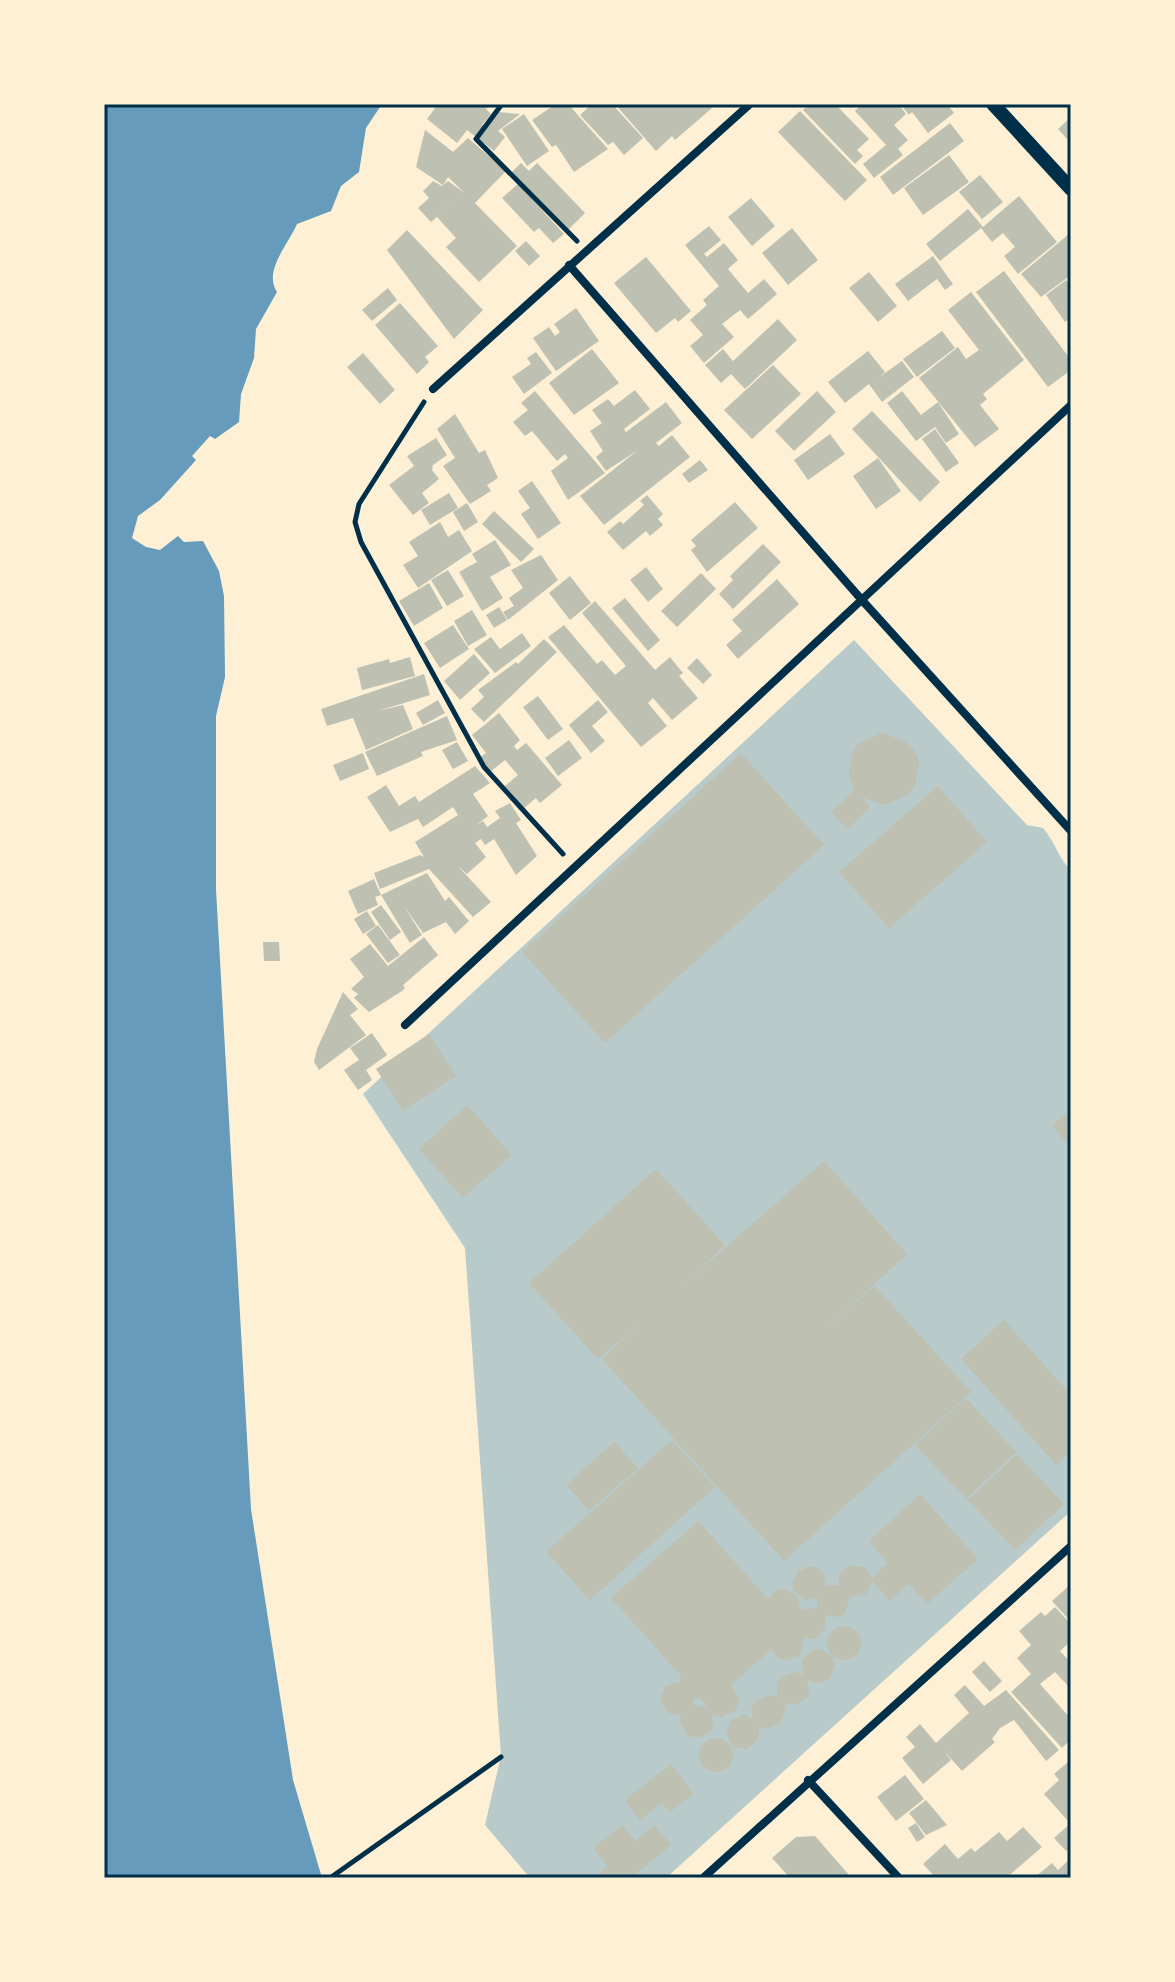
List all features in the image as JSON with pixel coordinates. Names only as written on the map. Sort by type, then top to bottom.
[{"type":"street","points":[[433,389],[750,104]]},
{"type":"street","points":[[993,104],[1071,189]]},
{"type":"street","points":[[569,265],[861,599],[1071,831]]},
{"type":"street","points":[[405,1025],[1071,405]]},
{"type":"street","points":[[703,1878],[808,1780],[1071,1546]]},
{"type":"street","points":[[808,1780],[899,1878]]},
{"type":"path","points":[[502,104],[476,139],[586,250]]},
{"type":"path","points":[[433,389],[359,504],[355,522],[361,542],[484,767],[575,866]]},
{"type":"path","points":[[330,1878],[501,1757]]},
{"type":"shaded area","points":[[854,640],[1027,825],[1043,828],[1071,871],[1071,1511],[666,1878],[530,1878],[485,1825],[501,1756],[465,1248],[363,1094]]},
{"type":"water","points":[[104,104],[382,104],[366,128],[359,172],[341,186],[331,211],[297,224],[278,258],[273,275],[277,292],[256,329],[254,358],[241,394],[239,422],[215,439],[210,436],[192,456],[196,460],[160,500],[138,516],[132,538],[146,547],[160,550],[178,536],[184,542],[203,541],[219,571],[224,596],[225,677],[216,716],[216,890],[251,1509],[293,1780],[322,1878],[104,1878]]},
{"type":"building","points":[[438,104],[493,104],[486,109],[491,114],[482,125],[484,127],[498,112],[520,114],[498,131],[505,137],[494,151],[467,130],[457,143],[427,119]]},
{"type":"building","points":[[556,104],[568,104],[608,149],[574,172],[556,145],[552,147],[532,120]]},
{"type":"building","points":[[592,104],[612,104],[643,138],[624,155],[613,142],[608,145],[580,115]]},
{"type":"building","points":[[615,104],[708,104],[712,108],[675,140],[672,136],[656,151]]},
{"type":"building","points":[[809,104],[819,107],[835,104],[869,139],[857,150],[863,156],[855,164],[803,110]]},
{"type":"building","points":[[862,104],[898,104],[906,114],[894,125],[908,140],[898,149],[903,155],[874,178],[863,164],[886,145],[855,111]]},
{"type":"building","points":[[900,104],[947,104],[954,113],[928,133],[912,112],[909,115]]},
{"type":"building","points":[[800,111],[867,180],[845,201],[778,132]]},
{"type":"building","points":[[524,114],[549,151],[527,166],[502,129]]},
{"type":"building","points":[[1071,117],[1071,137],[1068,140],[1058,129]]},
{"type":"building","points":[[950,123],[964,141],[893,195],[880,177]]},
{"type":"building","points":[[425,130],[453,152],[468,138],[506,171],[475,203],[448,177],[443,185],[416,167]]},
{"type":"building","points":[[949,155],[969,182],[923,215],[904,188]]},
{"type":"building","points":[[521,163],[529,171],[537,163],[585,213],[568,230],[512,172]]},
{"type":"building","points":[[980,175],[1003,202],[982,219],[959,192]]},
{"type":"building","points":[[433,181],[442,186],[448,181],[466,194],[517,246],[479,282],[446,247],[456,238],[437,217],[454,202],[431,222],[418,208],[429,198],[423,191]]},
{"type":"building","points":[[518,184],[564,234],[553,243],[539,228],[534,232],[502,198]]},
{"type":"building","points":[[1019,196],[1057,242],[1018,274],[1004,256],[1015,247],[1003,233],[992,242],[981,228],[940,261],[926,244],[968,209],[983,227]]},
{"type":"building","points":[[751,198],[775,226],[752,246],[728,217]]},
{"type":"building","points":[[709,226],[721,240],[704,254],[707,257],[724,243],[738,260],[728,269],[748,293],[764,279],[777,294],[748,319],[740,310],[722,324],[734,337],[704,363],[690,346],[703,335],[690,320],[707,305],[703,300],[719,286],[685,245]]},
{"type":"building","points":[[792,228],[818,260],[788,285],[762,253]]},
{"type":"building","points":[[407,230],[483,310],[454,339],[387,250]]},
{"type":"building","points":[[1069,234],[1071,275],[1041,297],[1021,274]]},
{"type":"building","points":[[526,241],[540,256],[529,266],[515,251]]},
{"type":"building","points":[[933,256],[953,284],[945,290],[937,279],[908,301],[895,284]]},
{"type":"building","points":[[646,257],[691,311],[678,322],[675,318],[656,333],[614,283]]},
{"type":"building","points":[[1004,271],[1071,360],[1071,370],[1048,387],[976,292]]},
{"type":"building","points":[[869,272],[897,306],[878,322],[849,288]]},
{"type":"building","points":[[1066,280],[1071,287],[1071,318],[1065,322],[1046,295]]},
{"type":"building","points":[[388,288],[397,300],[372,321],[362,310]]},
{"type":"building","points":[[971,292],[1024,360],[983,394],[987,399],[980,405],[999,429],[975,447],[919,378],[958,347],[966,359],[979,350],[948,310]]},
{"type":"building","points":[[400,303],[438,346],[425,357],[429,362],[417,374],[375,325]]},
{"type":"building","points":[[576,308],[599,341],[556,371],[533,338],[549,327],[555,336],[560,332],[554,324]]},
{"type":"building","points":[[778,319],[797,340],[745,389],[731,374],[721,383],[705,365],[723,349],[733,361]]},
{"type":"building","points":[[942,331],[955,348],[917,377],[903,359]]},
{"type":"building","points":[[592,349],[619,383],[574,415],[549,383]]},
{"type":"building","points":[[868,351],[885,372],[878,378],[902,361],[914,377],[882,402],[869,384],[845,403],[828,382]]},
{"type":"building","points":[[536,352],[552,373],[524,394],[512,377],[531,364],[527,358]]},
{"type":"building","points":[[363,353],[395,390],[380,404],[347,367]]},
{"type":"building","points":[[773,365],[801,394],[752,439],[724,410]]},
{"type":"building","points":[[635,390],[650,409],[624,429],[626,432],[666,402],[682,423],[656,443],[659,446],[672,435],[690,457],[604,525],[580,496],[638,450],[606,471],[596,457],[603,451],[590,431],[602,423],[592,410],[608,399],[614,406]]},
{"type":"building","points":[[535,391],[605,473],[568,500],[551,471],[568,458],[565,454],[557,461],[532,431],[525,436],[513,422],[528,410],[521,403]]},
{"type":"building","points":[[817,391],[836,412],[794,451],[775,431]]},
{"type":"building","points":[[902,391],[921,415],[938,402],[959,434],[946,443],[935,427],[916,441],[887,403]]},
{"type":"building","points":[[872,411],[940,482],[920,502],[852,429]]},
{"type":"building","points":[[455,414],[479,453],[485,450],[498,478],[487,485],[491,491],[470,504],[443,466],[455,458],[437,429]]},
{"type":"building","points":[[935,429],[959,463],[946,472],[922,439]]},
{"type":"building","points":[[830,434],[845,454],[808,480],[794,460]]},
{"type":"building","points":[[436,438],[447,455],[433,465],[432,470],[439,479],[422,493],[429,503],[413,515],[389,485],[414,466],[407,456]]},
{"type":"building","points":[[878,458],[901,491],[876,509],[853,476]]},
{"type":"building","points":[[700,460],[708,470],[689,483],[682,474]]},
{"type":"building","points":[[532,481],[561,523],[538,539],[521,514],[530,508],[518,491]]},
{"type":"building","points":[[449,493],[458,508],[430,525],[421,510]]},
{"type":"building","points":[[647,495],[663,514],[658,519],[663,525],[650,536],[646,531],[623,550],[607,532],[620,521],[623,524],[644,505],[640,501]]},
{"type":"building","points":[[735,502],[758,528],[707,572],[691,550],[696,546],[691,540]]},
{"type":"building","points":[[467,503],[478,522],[464,531],[453,512]]},
{"type":"building","points":[[494,511],[534,549],[521,562],[482,524]]},
{"type":"building","points":[[440,522],[448,537],[459,530],[472,551],[418,588],[403,565],[418,556],[409,542]]},
{"type":"building","points":[[495,540],[511,565],[490,577],[503,598],[482,611],[459,572],[477,562],[472,554]]},
{"type":"building","points":[[763,544],[781,562],[733,609],[719,594],[733,580],[730,576]]},
{"type":"building","points":[[541,555],[558,580],[508,620],[503,612],[514,606],[509,598],[523,588],[511,570]]},
{"type":"building","points":[[646,567],[663,589],[648,602],[630,580]]},
{"type":"building","points":[[448,570],[464,596],[447,606],[431,580]]},
{"type":"building","points":[[701,573],[716,589],[677,627],[661,611]]},
{"type":"building","points":[[570,576],[591,603],[570,620],[549,593]]},
{"type":"building","points":[[777,579],[799,604],[738,659],[726,645],[742,631],[732,620]]},
{"type":"building","points":[[429,583],[443,608],[414,626],[399,601]]},
{"type":"building","points":[[625,598],[660,640],[648,651],[612,608]]},
{"type":"building","points":[[595,601],[655,670],[670,657],[683,673],[679,676],[698,698],[672,720],[653,698],[648,703],[667,726],[641,747],[548,637],[564,625],[597,664],[602,660],[615,675],[626,666],[582,613]]},
{"type":"building","points":[[499,607],[507,620],[494,628],[486,615]]},
{"type":"building","points":[[472,610],[487,635],[468,646],[454,621]]},
{"type":"building","points":[[453,625],[469,649],[440,668],[424,643]]},
{"type":"building","points":[[522,633],[531,646],[495,673],[474,649],[491,637],[500,649]]},
{"type":"building","points":[[544,639],[557,652],[484,722],[471,709],[484,697],[478,690],[516,662],[518,664]]},
{"type":"building","points":[[474,654],[490,673],[460,700],[444,681]]},
{"type":"building","points":[[410,657],[415,676],[362,690],[357,668]]},
{"type":"building","points":[[697,658],[712,675],[703,684],[687,668]]},
{"type":"building","points":[[424,674],[430,695],[378,711],[403,705],[413,729],[366,750],[353,718],[327,726],[321,709]]},
{"type":"building","points":[[538,696],[563,729],[548,740],[523,707]]},
{"type":"building","points":[[438,700],[445,713],[423,725],[416,713]]},
{"type":"building","points":[[598,700],[608,712],[592,726],[605,741],[591,753],[569,725]]},
{"type":"building","points":[[499,713],[520,740],[514,746],[517,750],[526,743],[562,785],[540,803],[536,798],[524,808],[505,786],[518,775],[505,760],[490,772],[479,758],[486,753],[472,735]]},
{"type":"building","points":[[447,716],[457,740],[421,752],[423,756],[377,776],[365,752]]},
{"type":"building","points":[[882,733],[905,741],[914,750],[919,761],[915,786],[908,795],[885,805],[861,797],[870,807],[848,829],[831,813],[854,790],[849,777],[852,753],[859,743]]},
{"type":"building","points":[[569,740],[582,758],[558,776],[545,758]]},
{"type":"building","points":[[457,742],[468,761],[453,769],[442,750]]},
{"type":"building","points":[[363,753],[369,769],[340,781],[333,765]]},
{"type":"building","points":[[741,753],[824,845],[605,1043],[522,952]]},
{"type":"building","points":[[475,766],[490,783],[473,794],[488,816],[475,826],[483,821],[487,827],[500,818],[495,811],[510,803],[521,820],[516,823],[537,856],[516,875],[494,839],[485,845],[481,839],[475,843],[486,857],[467,874],[458,866],[491,902],[473,917],[429,869],[380,889],[374,873],[420,855],[424,857],[415,842],[458,815],[453,807],[423,827],[418,819],[390,832],[367,797],[386,785],[399,806],[415,796],[419,802]]},
{"type":"building","points":[[938,786],[987,842],[889,928],[839,872]]},
{"type":"building","points":[[427,873],[445,901],[449,897],[469,921],[455,934],[446,922],[423,933],[404,906],[422,935],[410,943],[381,895]]},
{"type":"building","points":[[374,879],[381,895],[375,897],[378,905],[358,914],[348,891]]},
{"type":"building","points":[[381,905],[401,932],[390,940],[371,912]]},
{"type":"building","points":[[367,911],[376,926],[363,934],[354,919]]},
{"type":"building","points":[[378,925],[400,955],[388,963],[366,934]]},
{"type":"building","points":[[424,937],[438,955],[403,985],[405,988],[402,991],[369,1012],[354,998],[358,994],[351,989],[364,977],[350,959],[370,944],[388,966]]},
{"type":"building","points":[[263,942],[279,942],[280,961],[264,961]]},
{"type":"building","points":[[343,992],[358,1009],[350,1015],[366,1035],[319,1070],[314,1062],[317,1049]]},
{"type":"building","points":[[372,1033],[387,1055],[366,1070],[372,1080],[358,1090],[344,1070],[359,1060],[350,1048]]},
{"type":"building","points":[[429,1034],[456,1076],[403,1111],[376,1069]]},
{"type":"building","points":[[467,1105],[512,1155],[463,1198],[419,1149]]},
{"type":"building","points":[[1071,1109],[1071,1148],[1052,1126]]},
{"type":"building","points":[[824,1161],[907,1254],[827,1328],[875,1286],[971,1392],[784,1561],[602,1359],[639,1324],[598,1359],[529,1283],[656,1169],[725,1245],[684,1284]]},
{"type":"building","points":[[1004,1320],[1071,1395],[1071,1451],[1056,1465],[961,1359]]},
{"type":"building","points":[[966,1398],[1016,1452],[966,1499],[915,1445]]},
{"type":"building","points":[[672,1440],[715,1487],[590,1600],[546,1552]]},
{"type":"building","points":[[614,1442],[638,1468],[589,1511],[566,1485]]},
{"type":"building","points":[[1017,1454],[1064,1504],[1015,1550],[968,1500]]},
{"type":"building","points":[[920,1494],[978,1559],[927,1604],[909,1584],[890,1601],[872,1581],[867,1594],[850,1597],[845,1613],[839,1617],[825,1615],[825,1629],[815,1639],[804,1638],[800,1656],[786,1660],[778,1658],[772,1649],[731,1685],[740,1699],[735,1712],[721,1717],[713,1714],[700,1698],[694,1698],[693,1705],[706,1707],[712,1713],[713,1728],[702,1738],[688,1736],[680,1723],[681,1715],[668,1713],[660,1700],[665,1686],[680,1682],[681,1676],[611,1598],[698,1521],[768,1599],[778,1589],[785,1589],[798,1597],[800,1609],[818,1608],[817,1598],[807,1600],[794,1592],[792,1584],[798,1571],[812,1566],[819,1569],[824,1574],[826,1586],[839,1585],[839,1575],[850,1565],[865,1567],[872,1578],[888,1563],[869,1541]]},
{"type":"building","points":[[1071,1584],[1071,1622],[1052,1601]]},
{"type":"building","points":[[1055,1607],[1071,1624],[1071,1641],[1060,1651],[1071,1663],[1071,1689],[1055,1672],[1040,1684],[1071,1719],[1071,1739],[1062,1748],[1011,1692],[1031,1674],[1017,1658],[1031,1645],[1019,1631],[1041,1612],[1045,1616]]},
{"type":"building","points":[[844,1626],[856,1631],[861,1643],[856,1655],[844,1660],[832,1655],[827,1643],[832,1631]]},
{"type":"building","points":[[820,1649],[833,1657],[835,1664],[830,1679],[816,1683],[807,1680],[809,1695],[798,1705],[784,1703],[786,1710],[780,1724],[766,1729],[759,1726],[759,1738],[748,1749],[733,1747],[726,1734],[731,1720],[745,1715],[753,1718],[752,1706],[757,1700],[771,1695],[778,1697],[777,1683],[781,1677],[795,1672],[803,1675],[802,1660],[812,1650]]},
{"type":"building","points":[[984,1661],[1002,1681],[990,1692],[972,1672]]},
{"type":"building","points":[[965,1685],[984,1706],[1006,1690],[1059,1750],[1046,1761],[1014,1720],[1000,1728],[992,1739],[995,1742],[962,1771],[944,1751],[951,1760],[923,1784],[902,1758],[915,1747],[906,1737],[920,1724],[936,1743],[969,1713],[954,1695]]},
{"type":"building","points":[[716,1738],[728,1743],[733,1755],[728,1767],[716,1772],[704,1767],[699,1755],[704,1743]]},
{"type":"building","points":[[1068,1762],[1071,1766],[1068,1821],[1044,1794],[1059,1780],[1054,1774]]},
{"type":"building","points":[[671,1764],[694,1794],[670,1812],[662,1803],[640,1820],[625,1800]]},
{"type":"building","points":[[905,1775],[924,1799],[896,1821],[877,1797]]},
{"type":"building","points":[[926,1800],[947,1825],[926,1835],[909,1813]]},
{"type":"building","points":[[916,1823],[925,1837],[917,1842],[908,1828]]},
{"type":"building","points":[[1071,1823],[1071,1848],[1066,1851],[1054,1838]]},
{"type":"building","points":[[622,1825],[635,1841],[654,1825],[671,1845],[631,1878],[594,1878],[608,1866],[593,1848]]},
{"type":"building","points":[[1023,1827],[1042,1847],[1006,1878],[936,1878],[923,1864],[945,1844],[958,1859],[971,1848],[975,1852],[999,1832],[1007,1841]]},
{"type":"building","points":[[815,1836],[849,1875],[846,1878],[790,1878],[772,1858],[796,1837]]},
{"type":"building","points":[[1071,1858],[1071,1878],[1034,1878],[1052,1863],[1058,1870]]}]
